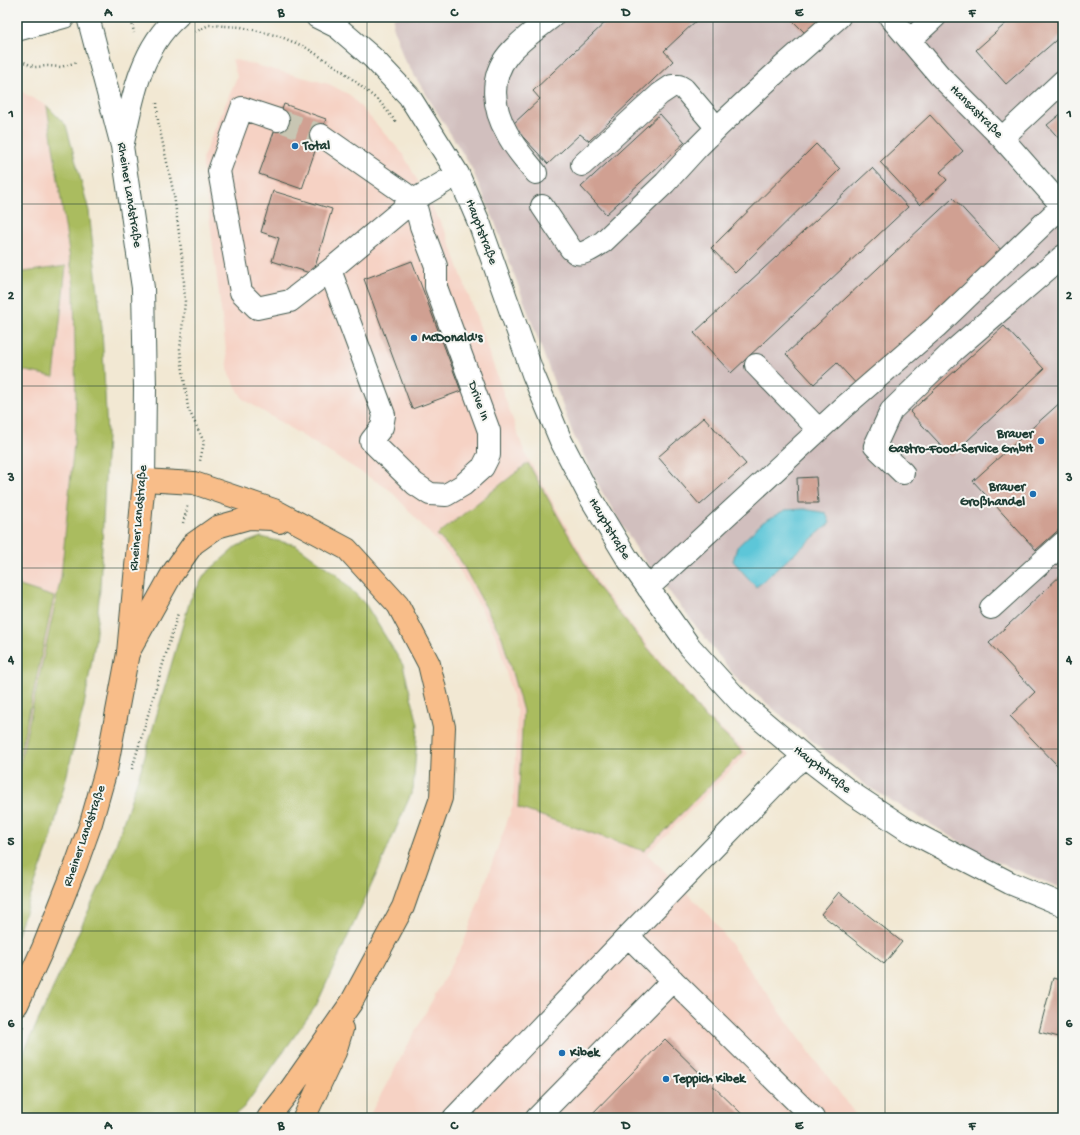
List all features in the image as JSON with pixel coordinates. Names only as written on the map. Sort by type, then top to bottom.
[{"type":"main road","points":[[144,480],[194,483],[274,510],[347,549],[398,605],[429,664],[444,727],[441,798],[403,907],[351,1003],[290,1090],[268,1118]]},
{"type":"main road","name":"Rheiner Landstraße","points":[[17,1005],[43,948],[91,823],[106,770],[128,652],[144,480]]},
{"type":"main road","points":[[128,652],[172,574],[193,544],[217,527],[249,518],[272,519],[347,549]]},
{"type":"main road","points":[[304,1118],[335,1052],[351,1003]]},
{"type":"street","points":[[17,30],[64,17]]},
{"type":"street","name":"Rheiner Landstraße","points":[[88,17],[122,146],[143,288],[145,388],[144,480]]},
{"type":"street","points":[[122,146],[133,94],[151,49],[170,23],[177,17]]},
{"type":"street","name":"Hauptstraße","points":[[317,17],[342,22],[409,96],[458,174],[480,225],[533,374],[561,441],[590,497],[627,558],[690,647],[740,702],[805,757],[853,794],[906,829],[1010,883],[1063,905]]},
{"type":"street","points":[[536,173],[507,134],[498,113],[494,84],[503,62],[509,54],[521,41],[552,17]]},
{"type":"street","points":[[542,206],[576,254],[581,254],[593,249],[619,228],[665,183],[719,126],[839,17]]},
{"type":"street","name":"Hansastraße","points":[[890,17],[940,76],[1002,138],[1063,206]]},
{"type":"street","points":[[910,40],[935,17]]},
{"type":"street","points":[[1002,138],[1063,81]]},
{"type":"street","points":[[582,166],[660,94],[672,86],[679,86],[684,89],[712,122],[719,126]]},
{"type":"street","points":[[278,120],[242,108],[219,171],[241,292],[257,308],[290,301],[330,270],[414,200],[458,174]]},
{"type":"street","points":[[321,135],[414,200]]},
{"type":"street","name":"Drive In","points":[[330,270],[384,415],[382,427],[371,441],[415,484],[430,494],[446,495],[463,485],[483,467],[489,455],[489,431],[436,287],[436,266],[421,226],[414,200]]},
{"type":"street","points":[[648,588],[819,430],[936,327],[1063,206]]},
{"type":"street","points":[[903,473],[875,446],[891,411],[953,351],[1063,256]]},
{"type":"street","points":[[756,365],[819,430]]},
{"type":"street","points":[[991,608],[1063,543]]},
{"type":"street","points":[[454,1118],[792,767],[805,757]]},
{"type":"street","points":[[628,936],[813,1118]]},
{"type":"street","points":[[537,1118],[673,980]]},
{"type":"shaded area","points":[[394,17],[1063,17],[1063,889],[987,858],[867,786],[737,679],[639,553],[602,492],[573,434],[494,220],[471,167],[403,57],[393,25]]},
{"type":"shaded area","points":[[232,59],[329,84],[350,95],[403,154],[447,235],[524,451],[601,588],[704,714],[748,753],[647,854],[710,916],[858,1118],[368,1118],[464,942],[513,805],[517,714],[497,638],[453,559],[390,490],[243,399],[229,374],[202,159],[237,77]]},
{"type":"shaded area","points":[[17,86],[25,94],[47,106],[74,286],[76,422],[61,577],[17,777]]},
{"type":"green space","points":[[47,106],[66,125],[89,211],[102,328],[107,436],[100,589],[95,642],[84,706],[51,839],[17,935],[17,777],[61,577],[76,422],[74,286]]},
{"type":"green space","points":[[66,266],[54,377],[17,369],[17,273]]},
{"type":"green space","points":[[528,463],[599,589],[704,716],[743,752],[644,851],[518,808],[523,711],[502,637],[459,558],[437,535]]},
{"type":"green space","points":[[261,537],[296,545],[337,575],[366,605],[403,665],[418,724],[413,789],[381,864],[316,1006],[244,1107],[231,1118],[23,1118],[17,1114],[17,1067],[108,868],[141,769],[190,600],[205,574],[237,546]]},
{"type":"green space","points":[[17,575],[20,586],[54,597],[17,768]]},
{"type":"water","points":[[804,509],[826,513],[830,523],[756,587],[733,561],[737,547],[763,522],[785,510]]},
{"type":"building","points":[[611,17],[637,17],[640,20],[644,17],[699,18],[664,51],[673,61],[589,141],[580,134],[548,164],[512,125],[540,99],[533,91]]},
{"type":"building","points":[[789,17],[829,17],[809,37]]},
{"type":"building","points":[[1013,17],[1063,17],[1063,34],[1006,84],[976,50]]},
{"type":"building","points":[[284,104],[326,119],[302,189],[259,174]]},
{"type":"building","points":[[1063,112],[1063,143],[1047,125]]},
{"type":"building","points":[[660,114],[685,142],[606,214],[581,187]]},
{"type":"building","points":[[930,115],[963,151],[940,172],[947,180],[920,205],[880,162]]},
{"type":"building","points":[[816,144],[840,169],[735,273],[711,248]]},
{"type":"building","points":[[872,168],[908,207],[731,373],[694,333]]},
{"type":"building","points":[[273,191],[332,209],[313,274],[272,261],[279,238],[261,232]]},
{"type":"building","points":[[953,198],[1003,252],[859,387],[837,363],[814,384],[786,354]]},
{"type":"building","points":[[412,261],[461,391],[412,409],[364,279]]},
{"type":"building","points":[[1004,326],[1044,369],[951,456],[910,412]]},
{"type":"building","name":"Brauer Gastro-Food-Service GmbH","points":[[1063,400],[1063,526],[1036,550],[973,481]]},
{"type":"building","points":[[704,417],[746,464],[700,505],[658,457]]},
{"type":"building","points":[[816,477],[818,503],[798,503],[797,478]]},
{"type":"building","points":[[1063,573],[1063,760],[1057,765],[1010,716],[1035,692],[989,643]]},
{"type":"building","points":[[839,892],[902,942],[884,964],[821,914]]},
{"type":"building","points":[[1053,978],[1063,981],[1063,1038],[1039,1032]]},
{"type":"building","name":"Teppich Kibek","points":[[665,1039],[746,1118],[588,1118]]},
{"type":"tunnel","points":[[278,120],[321,135]]},
{"type":"place","name":"Total","points":[[295,146]]},
{"type":"place","name":"McDonald's","points":[[414,338]]},
{"type":"place","name":"Brauer Gastro-Food-Service GmbH","points":[[1041,441]]},
{"type":"place","name":"Brauer Großhandel","points":[[1033,494]]},
{"type":"place","name":"Kibek","points":[[562,1053]]},
{"type":"place","name":"Teppich Kibek","points":[[666,1079]]}]
